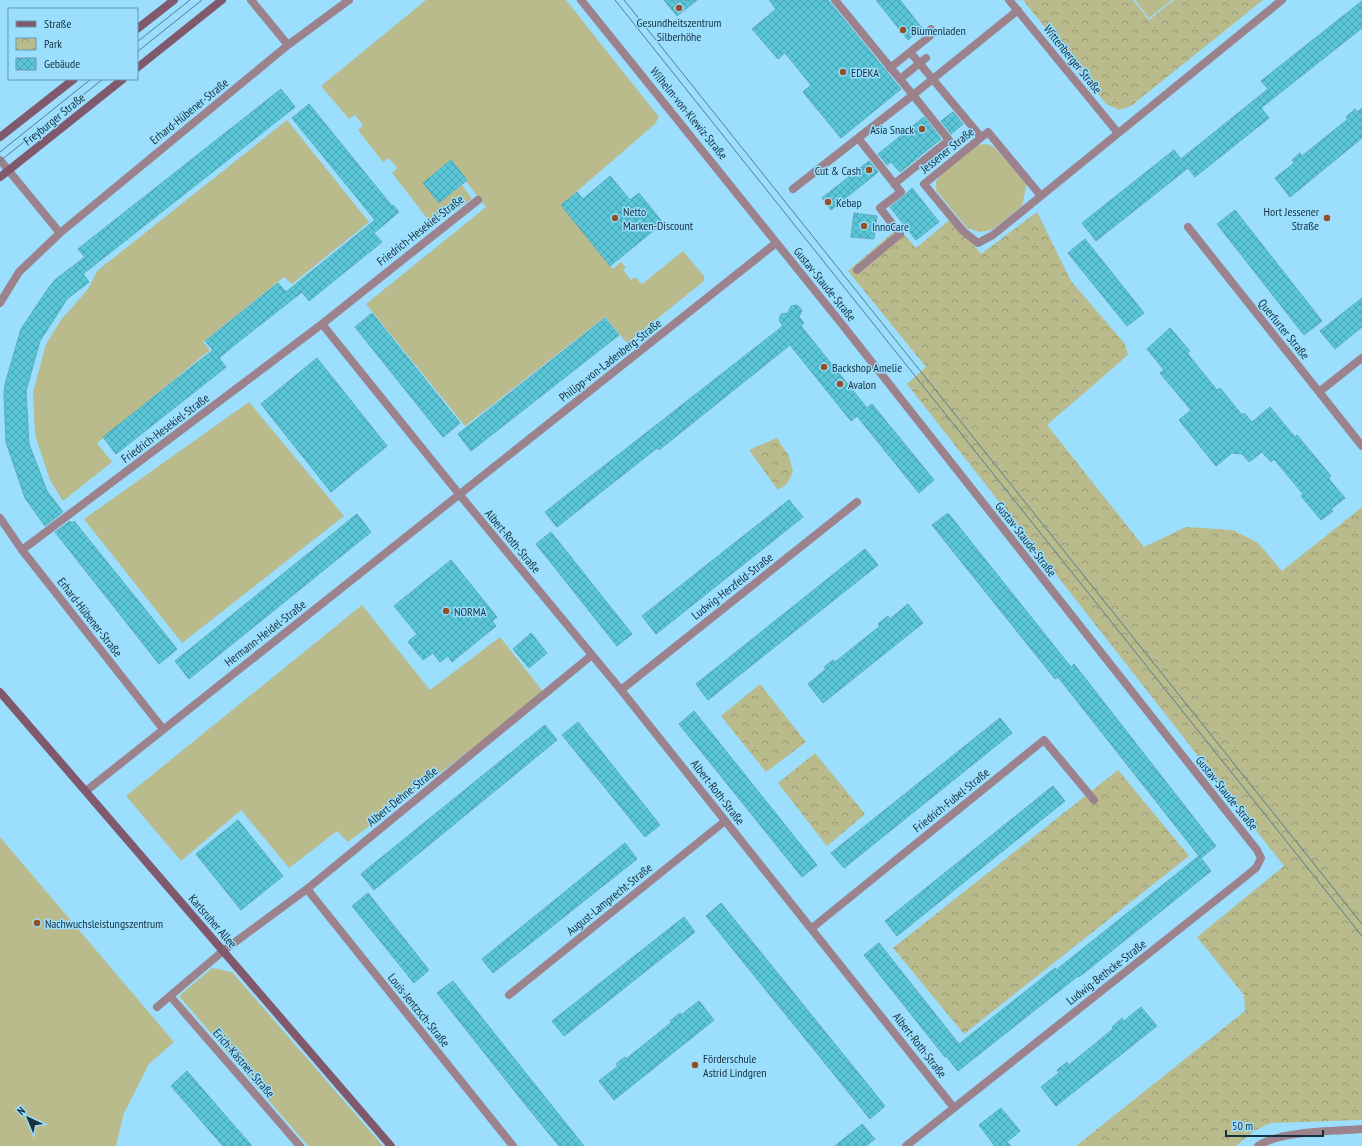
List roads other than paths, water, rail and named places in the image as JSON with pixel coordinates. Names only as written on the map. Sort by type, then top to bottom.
[{"type":"street","points":[[138,28],[174,0]]},
{"type":"street","points":[[138,67],[222,0]]},
{"type":"street","points":[[252,0],[288,45],[349,0]]},
{"type":"street","name":"Wilhelm-von-Klewiz-Straße","points":[[582,0],[667,104],[776,243]]},
{"type":"street","points":[[835,0],[949,140],[894,184]]},
{"type":"street","name":"Wittenberger Straße","points":[[1010,0],[1118,133]]},
{"type":"street","name":"Jessener Straße","points":[[1041,196],[988,132],[924,184],[963,231],[978,243],[993,235],[1041,196],[1118,133],[1282,0]]},
{"type":"street","points":[[793,189],[1018,10]]},
{"type":"street","points":[[890,68],[930,36],[931,29]]},
{"type":"street","name":"Erhard-Hübener-Straße","points":[[0,303],[19,272],[60,233],[288,45]]},
{"type":"street","points":[[910,52],[923,60],[934,78],[981,138]]},
{"type":"street","points":[[900,79],[923,60]]},
{"type":"street","name":"Freyburger Straße","points":[[0,137],[73,80]]},
{"type":"street","name":"Freyburger Straße","points":[[0,177],[122,80]]},
{"type":"street","points":[[857,270],[900,234],[880,208],[901,192],[858,138]]},
{"type":"street","points":[[0,160],[60,233]]},
{"type":"street","name":"Friedrich-Hesekiel-Straße","points":[[22,550],[322,324],[478,200]]},
{"type":"street","name":"Querfurter Straße","points":[[1188,227],[1362,446]]},
{"type":"street","name":"Philipp-von-Ladenberg-Straße","points":[[458,494],[776,243]]},
{"type":"street","name":"Gustav-Staude-Straße","points":[[776,243],[841,323],[1257,850]]},
{"type":"street","points":[[322,324],[458,494]]},
{"type":"street","points":[[1319,392],[1362,358]]},
{"type":"street","name":"Albert-Roth-Straße","points":[[458,494],[621,690],[954,1108]]},
{"type":"street","name":"Hermann-Heidel-Straße","points":[[86,791],[458,494]]},
{"type":"street","name":"Ludwig-Herzfeld-Straße","points":[[621,690],[857,502]]},
{"type":"street","name":"Erhard-Hübener-Straße","points":[[0,518],[22,550],[163,729]]},
{"type":"street","name":"Albert-Dehne-Straße","points":[[157,1007],[223,951],[307,888],[592,655]]},
{"type":"street","name":"Karlsruher Allee","points":[[0,692],[391,1146]]},
{"type":"street","name":"Karlsruher Allee","points":[[0,700],[17,713]]},
{"type":"street","name":"Friedrich-Fubel-Straße","points":[[812,928],[1044,740],[1094,800]]},
{"type":"street","name":"August-Lamprecht-Straße","points":[[509,995],[725,821]]},
{"type":"street","name":"Ludwig-Bethcke-Straße","points":[[954,1108],[1256,868],[1261,858],[1257,850]]},
{"type":"street","name":"Louis-Jentzsch-Straße","points":[[307,888],[513,1146]]},
{"type":"street","name":"Erich-Kästner-Straße","points":[[170,996],[300,1146]]},
{"type":"street","points":[[906,1146],[954,1108]]},
{"type":"street","points":[[1258,1146],[1266,1140],[1295,1135],[1362,1129]]},
{"type":"tram line","points":[[138,41],[190,0]]},
{"type":"tram line","points":[[138,51],[202,0]]},
{"type":"tram line","points":[[615,0],[1362,936]]},
{"type":"tram line","points":[[624,0],[1362,924]]},
{"type":"tram line","points":[[0,152],[90,80]]},
{"type":"tram line","points":[[0,161],[102,80]]},
{"type":"place","name":"Gesundheitszentrum Silberhöhe","points":[[679,8]]},
{"type":"place","name":"Blumenladen","points":[[903,30]]},
{"type":"place","name":"EDEKA","points":[[843,72]]},
{"type":"place","name":"Asia Snack","points":[[922,129]]},
{"type":"place","name":"Cut & Cash","points":[[869,170]]},
{"type":"place","name":"Kebap","points":[[828,202]]},
{"type":"place","name":"Netto Marken-Discount","points":[[615,218]]},
{"type":"place","name":"Hort Jessener Straße","points":[[1327,218]]},
{"type":"place","name":"InnoCare","points":[[864,226]]},
{"type":"place","name":"Backshop Amelie","points":[[824,367]]},
{"type":"place","name":"Avalon","points":[[840,384]]},
{"type":"place","name":"NORMA","points":[[446,611]]},
{"type":"place","name":"Nachwuchsleistungszentrum","points":[[37,923]]},
{"type":"place","name":"Förderschule Astrid Lindgren","points":[[695,1065]]}]
